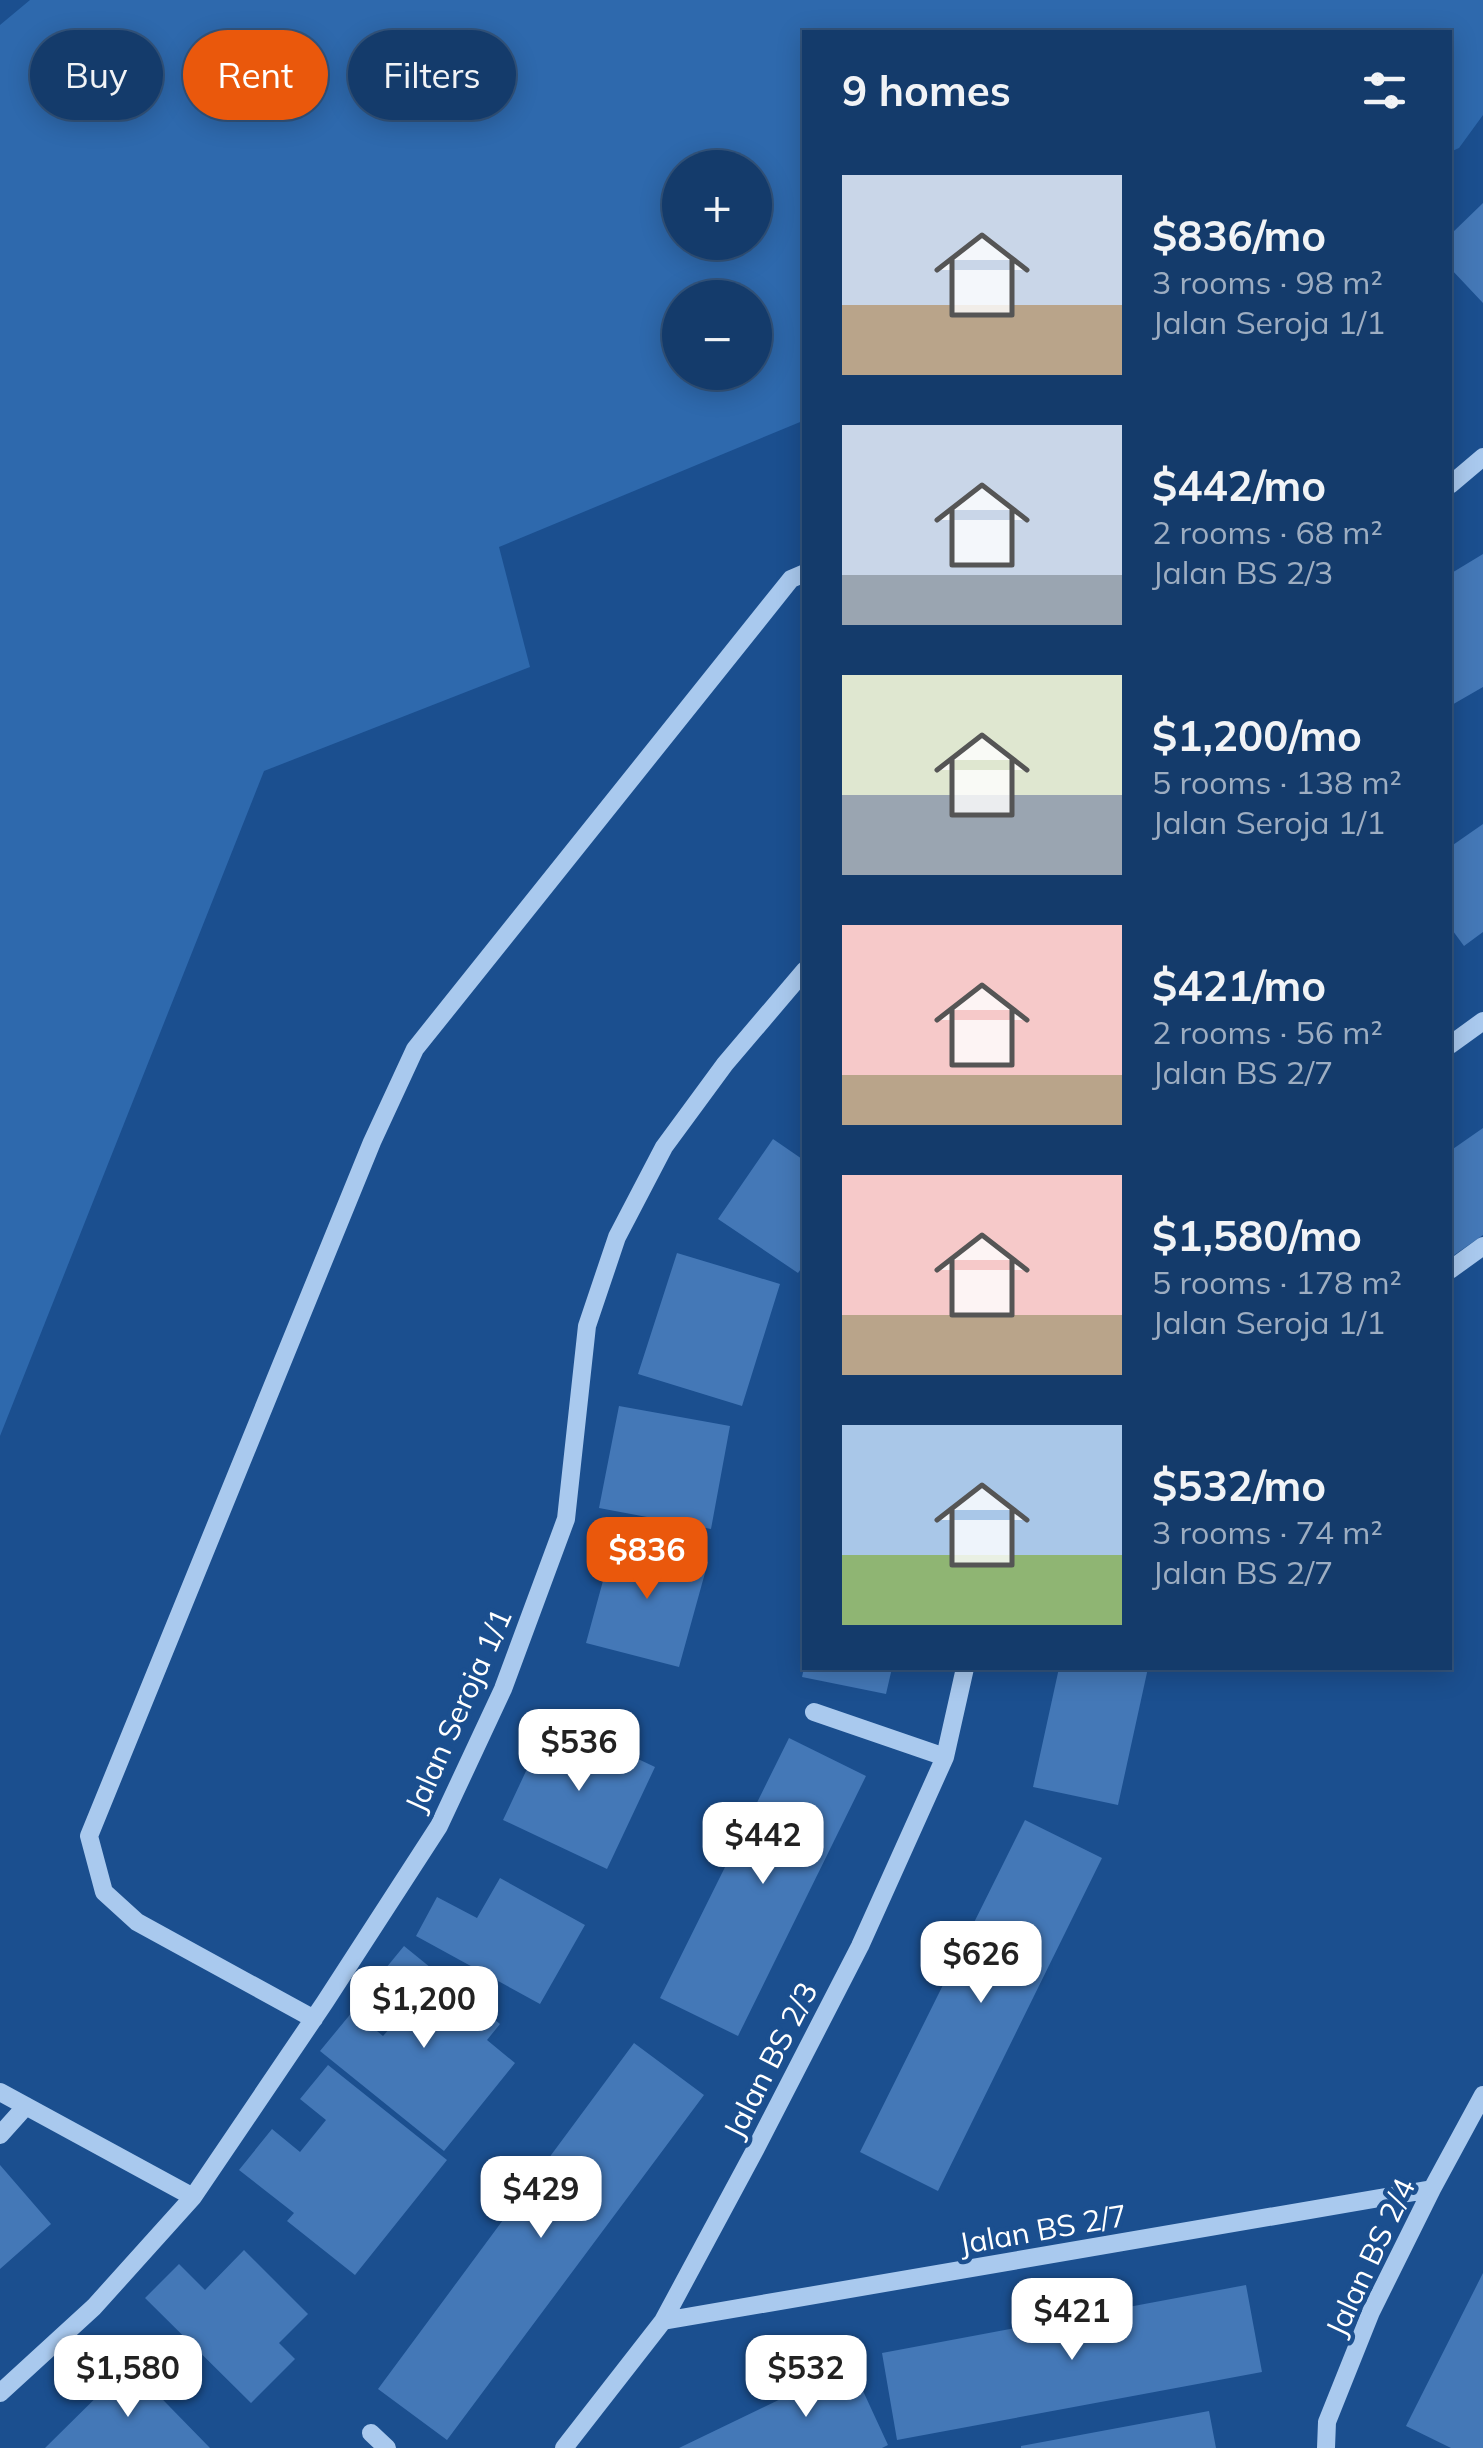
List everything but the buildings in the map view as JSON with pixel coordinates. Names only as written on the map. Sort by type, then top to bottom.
[{"type":"street","points":[[1452,484],[1483,458]]},
{"type":"street","points":[[314,2019],[136,1922],[104,1892],[89,1836],[372,1142],[415,1049],[791,579],[802,574]]},
{"type":"street","name":"Jalan Seroja 1/1","points":[[0,2393],[94,2307],[192,2197],[439,1826],[503,1690],[566,1518],[587,1326],[617,1237],[664,1147],[725,1064],[802,974]]},
{"type":"street","points":[[1452,1044],[1483,1021]]},
{"type":"street","points":[[1452,1269],[1483,1246]]},
{"type":"street","name":"Jalan BS 2/3","points":[[564,2448],[662,2321],[756,2150],[860,1946],[945,1758],[965,1670]]},
{"type":"street","points":[[814,1712],[945,1758]]},
{"type":"street","points":[[0,2092],[192,2197]]},
{"type":"street","name":"Jalan BS 2/4","points":[[1326,2448],[1327,2422],[1364,2330],[1483,2095]]},
{"type":"street","points":[[0,2136],[26,2106]]},
{"type":"street","name":"Jalan BS 2/7","points":[[662,2321],[1432,2190]]},
{"type":"street","points":[[370,2433],[387,2448]]},
{"type":"shaded area","points":[[30,0],[1483,0],[1483,115],[1459,148],[1452,151],[1452,30],[802,30],[802,421],[499,547],[530,667],[264,771],[0,1436],[0,25]]}]
